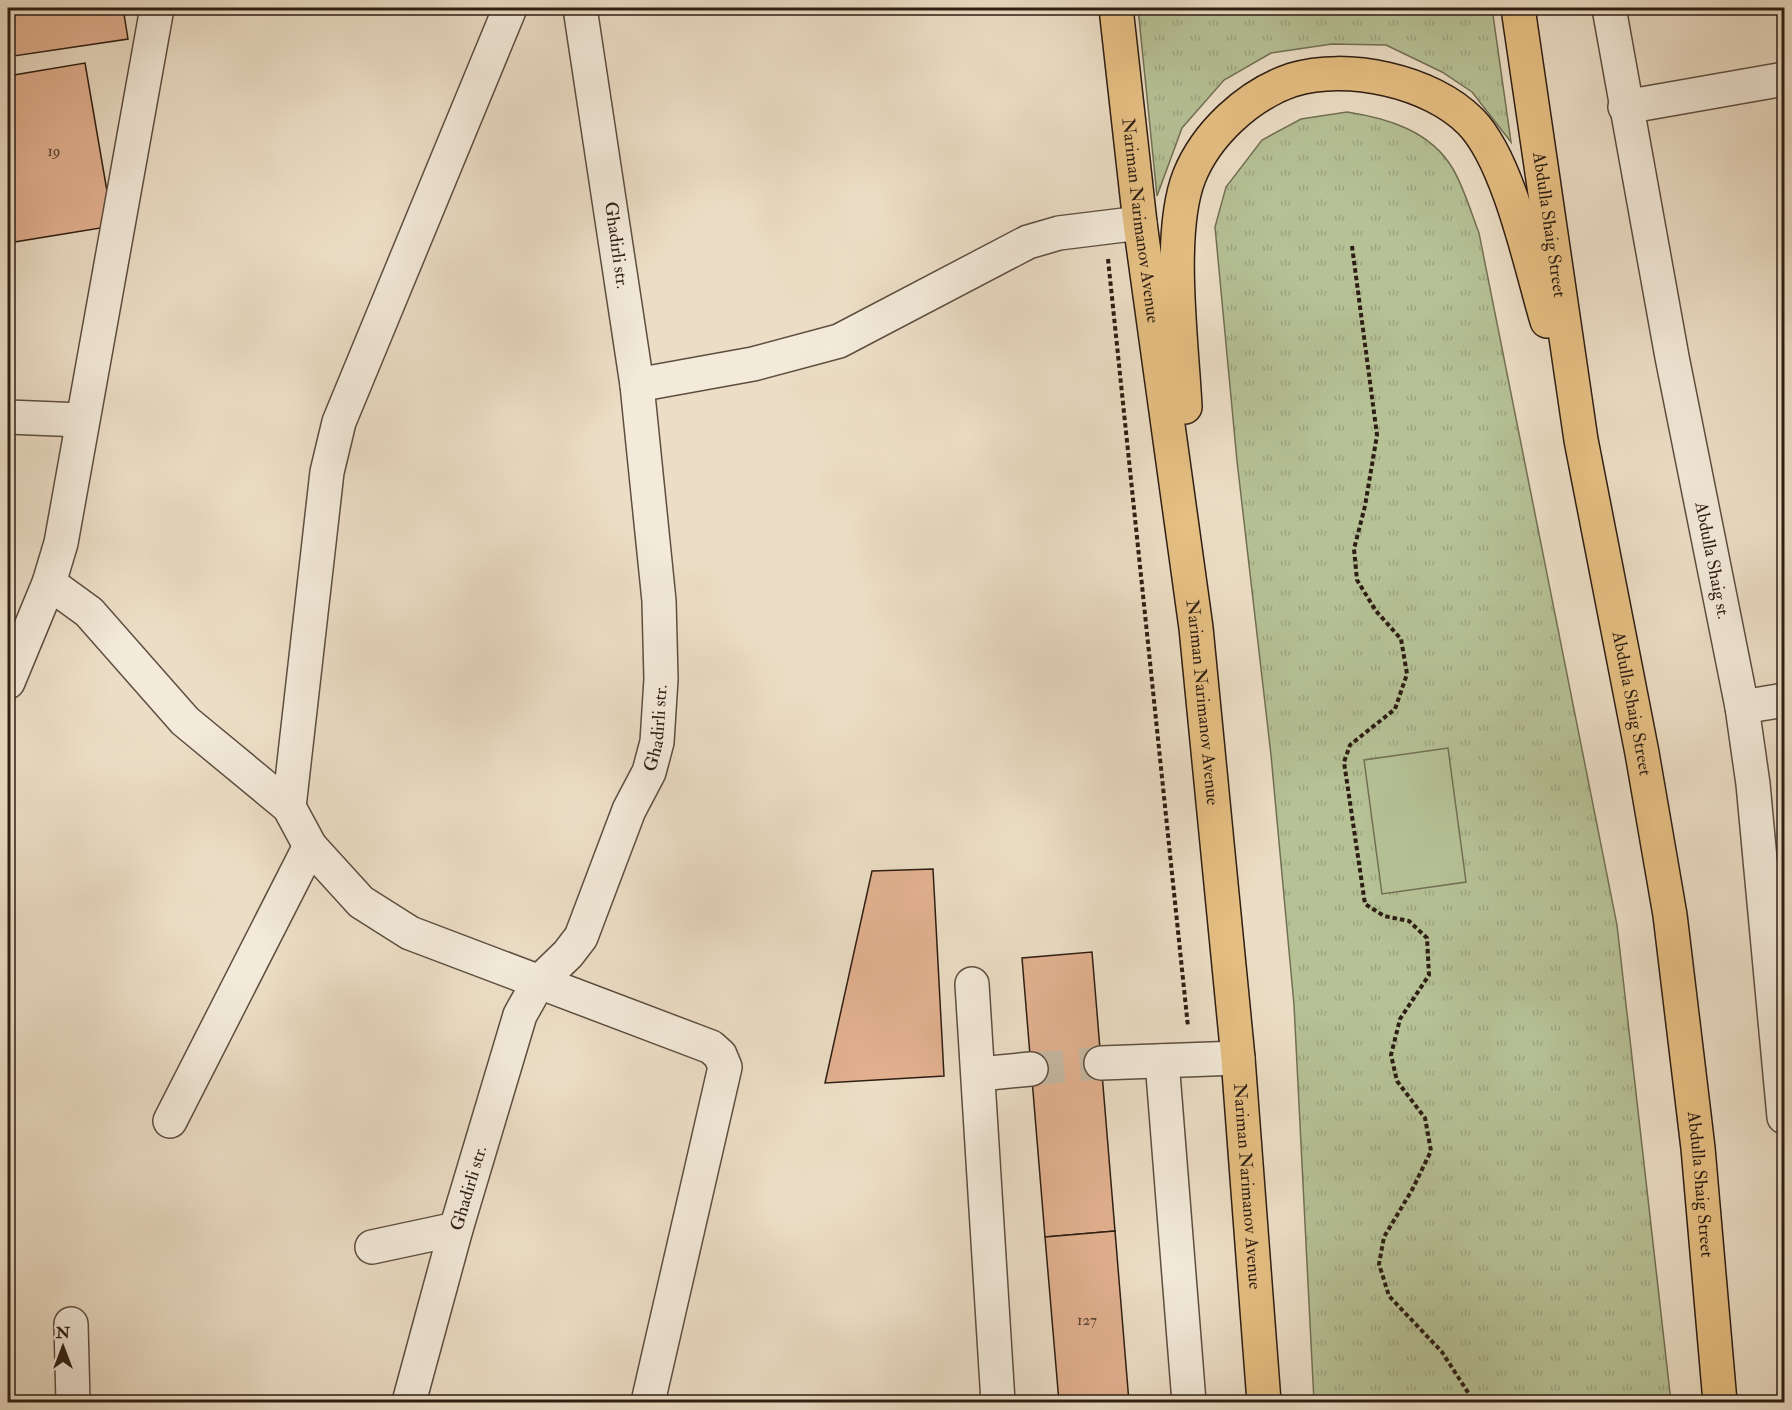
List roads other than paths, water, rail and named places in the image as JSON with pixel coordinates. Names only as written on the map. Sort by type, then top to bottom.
[{"type":"main road","name":"Nariman Narimanov Avenue","points":[[1116,8],[1140,223],[1196,628],[1238,1058],[1264,1402]]},
{"type":"main road","name":"Abdulla Shaig Street","points":[[1518,8],[1581,440],[1642,753],[1670,915],[1698,1148],[1720,1402]]},
{"type":"main road","points":[[1196,628],[1178,271],[1178,229],[1183,199],[1190,176],[1213,135],[1250,101],[1293,80],[1345,73],[1397,81],[1440,99],[1471,122],[1487,145],[1509,191],[1581,440]]},
{"type":"street","points":[[8,682],[49,583],[61,543],[157,8]]},
{"type":"street","points":[[289,807],[327,472],[339,422],[510,8]]},
{"type":"street","name":"Ghadirli str.","points":[[409,1402],[456,1229],[520,1015],[538,983],[568,954],[581,937],[629,810],[649,772],[657,742],[661,679],[659,601],[637,385],[580,8]]},
{"type":"street","name":"Abdulla Shaig st.","points":[[1609,8],[1625,106],[1742,707],[1753,783],[1785,1118]]},
{"type":"street","points":[[1625,106],[1785,79]]},
{"type":"street","points":[[637,385],[753,364],[839,341],[1028,242],[1059,233],[1140,223]]},
{"type":"street","points":[[8,417],[82,420]]},
{"type":"street","points":[[49,583],[89,612],[185,721],[289,807],[310,846],[361,902],[410,933],[711,1047],[720,1055],[726,1067],[648,1402]]},
{"type":"street","points":[[1742,707],[1785,700]]},
{"type":"street","points":[[170,1121],[310,846]]},
{"type":"street","points":[[972,984],[998,1402]]},
{"type":"street","points":[[1101,1063],[1238,1058]]},
{"type":"street","points":[[1177,1060],[1189,1402]]},
{"type":"street","points":[[978,1074],[1031,1069]]},
{"type":"street","points":[[372,1247],[456,1229]]},
{"type":"street","points":[[71,1324],[73,1402]]},
{"type":"tunnel","points":[[1031,1069],[1101,1063]]}]
